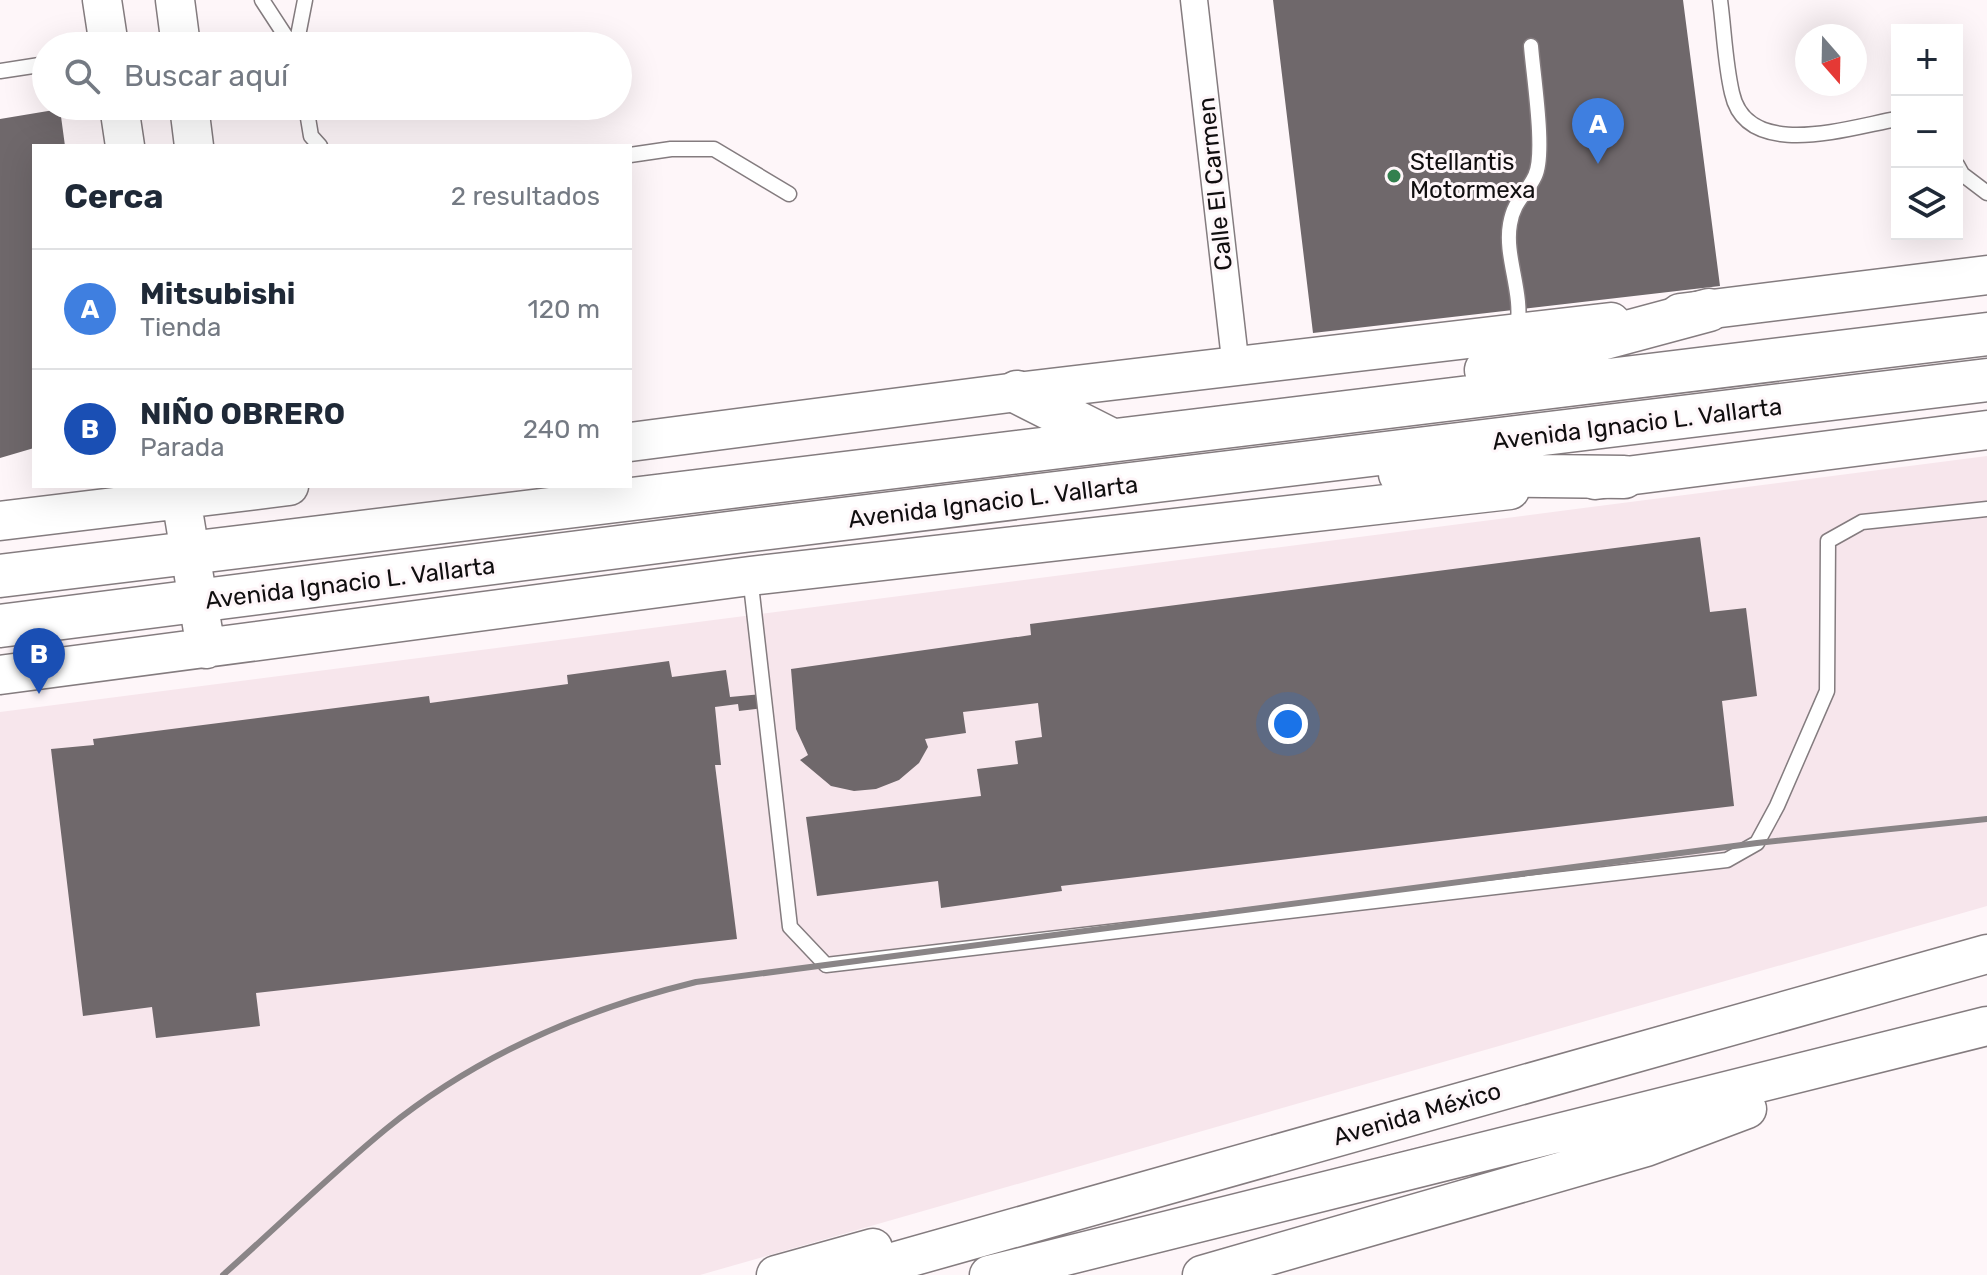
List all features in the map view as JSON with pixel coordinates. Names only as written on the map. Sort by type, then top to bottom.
[{"type":"main road","points":[[102,0],[107,32]]},
{"type":"main road","points":[[175,0],[179,32]]},
{"type":"main road","points":[[121,120],[125,144]]},
{"type":"main road","points":[[191,120],[194,144]]},
{"type":"main road","points":[[632,442],[1987,275]]},
{"type":"main road","points":[[1353,407],[1709,310]]},
{"type":"main road","name":"Avenida Ignacio L. Vallarta","points":[[0,576],[724,488],[1106,437],[1987,334]]},
{"type":"main road","name":"Avenida Ignacio L. Vallarta","points":[[0,626],[744,531],[1987,380]]},
{"type":"main road","points":[[1017,392],[1106,437]]},
{"type":"main road","name":"Avenida Ignacio L. Vallarta","points":[[0,675],[750,576],[1624,477],[1987,430]]},
{"type":"main road","points":[[1239,473],[1624,477]]},
{"type":"main road","points":[[0,521],[55,488]]},
{"type":"main road","points":[[0,521],[180,493],[239,489],[259,642]]},
{"type":"main road","points":[[180,493],[206,649]]},
{"type":"main road","name":"Avenida México","points":[[847,1275],[1987,954]]},
{"type":"main road","points":[[776,1275],[1615,1043],[1900,977]]},
{"type":"main road","points":[[989,1275],[1987,1026]]},
{"type":"main road","points":[[1202,1275],[1646,1147],[1914,1046]]},
{"type":"street","name":"Calle El Carmen","points":[[1194,0],[1236,368]]},
{"type":"lane","points":[[262,0],[284,32]]},
{"type":"lane","points":[[297,32],[305,0]]},
{"type":"lane","points":[[1720,0],[1732,95],[1739,110],[1754,126],[1788,137],[1891,120]]},
{"type":"lane","points":[[1516,334],[1520,310],[1509,227],[1518,197],[1535,176],[1540,157],[1531,46]]},
{"type":"lane","points":[[0,71],[32,66]]},
{"type":"lane","points":[[308,120],[311,136],[318,144]]},
{"type":"lane","points":[[632,155],[671,149],[714,149],[789,194]]},
{"type":"lane","points":[[1959,168],[1987,193]]},
{"type":"lane","points":[[750,576],[790,927],[826,965],[1727,860],[1757,843],[1777,806],[1827,691],[1828,541],[1862,522],[1987,509]]},
{"type":"shaded area","points":[[1987,456],[1987,906],[700,1275],[0,1275],[0,712]]},
{"type":"building","points":[[1273,0],[1683,0],[1720,286],[1313,333]]},
{"type":"building","points":[[32,114],[32,120],[61,120],[65,144],[32,144],[32,449],[0,458],[0,119]]},
{"type":"building","points":[[1700,537],[1710,612],[1746,608],[1757,696],[1722,701],[1734,806],[1061,886],[1062,891],[941,908],[938,881],[817,896],[806,817],[981,796],[977,769],[1018,764],[1015,741],[1042,737],[1038,703],[963,712],[966,733],[925,739],[928,747],[919,763],[899,780],[876,789],[854,791],[831,786],[800,760],[808,755],[796,729],[791,669],[1031,635],[1030,624]]},
{"type":"building","points":[[669,661],[672,677],[726,670],[730,697],[762,694],[764,708],[739,711],[738,704],[715,707],[721,765],[715,765],[737,939],[256,993],[260,1026],[156,1038],[152,1007],[83,1016],[51,749],[94,745],[93,739],[429,696],[430,703],[568,684],[567,675]]},
{"type":"railway","points":[[223,1275],[386,1129],[457,1079],[533,1038],[573,1021],[696,982],[1757,843],[1987,819]]},
{"type":"place","name":"Mitsubishi","points":[[1598,164]]},
{"type":"place","name":"Stellantis Motormexa","points":[[1394,176]]},
{"type":"place","name":"NIÑO OBRERO","points":[[39,694]]}]
